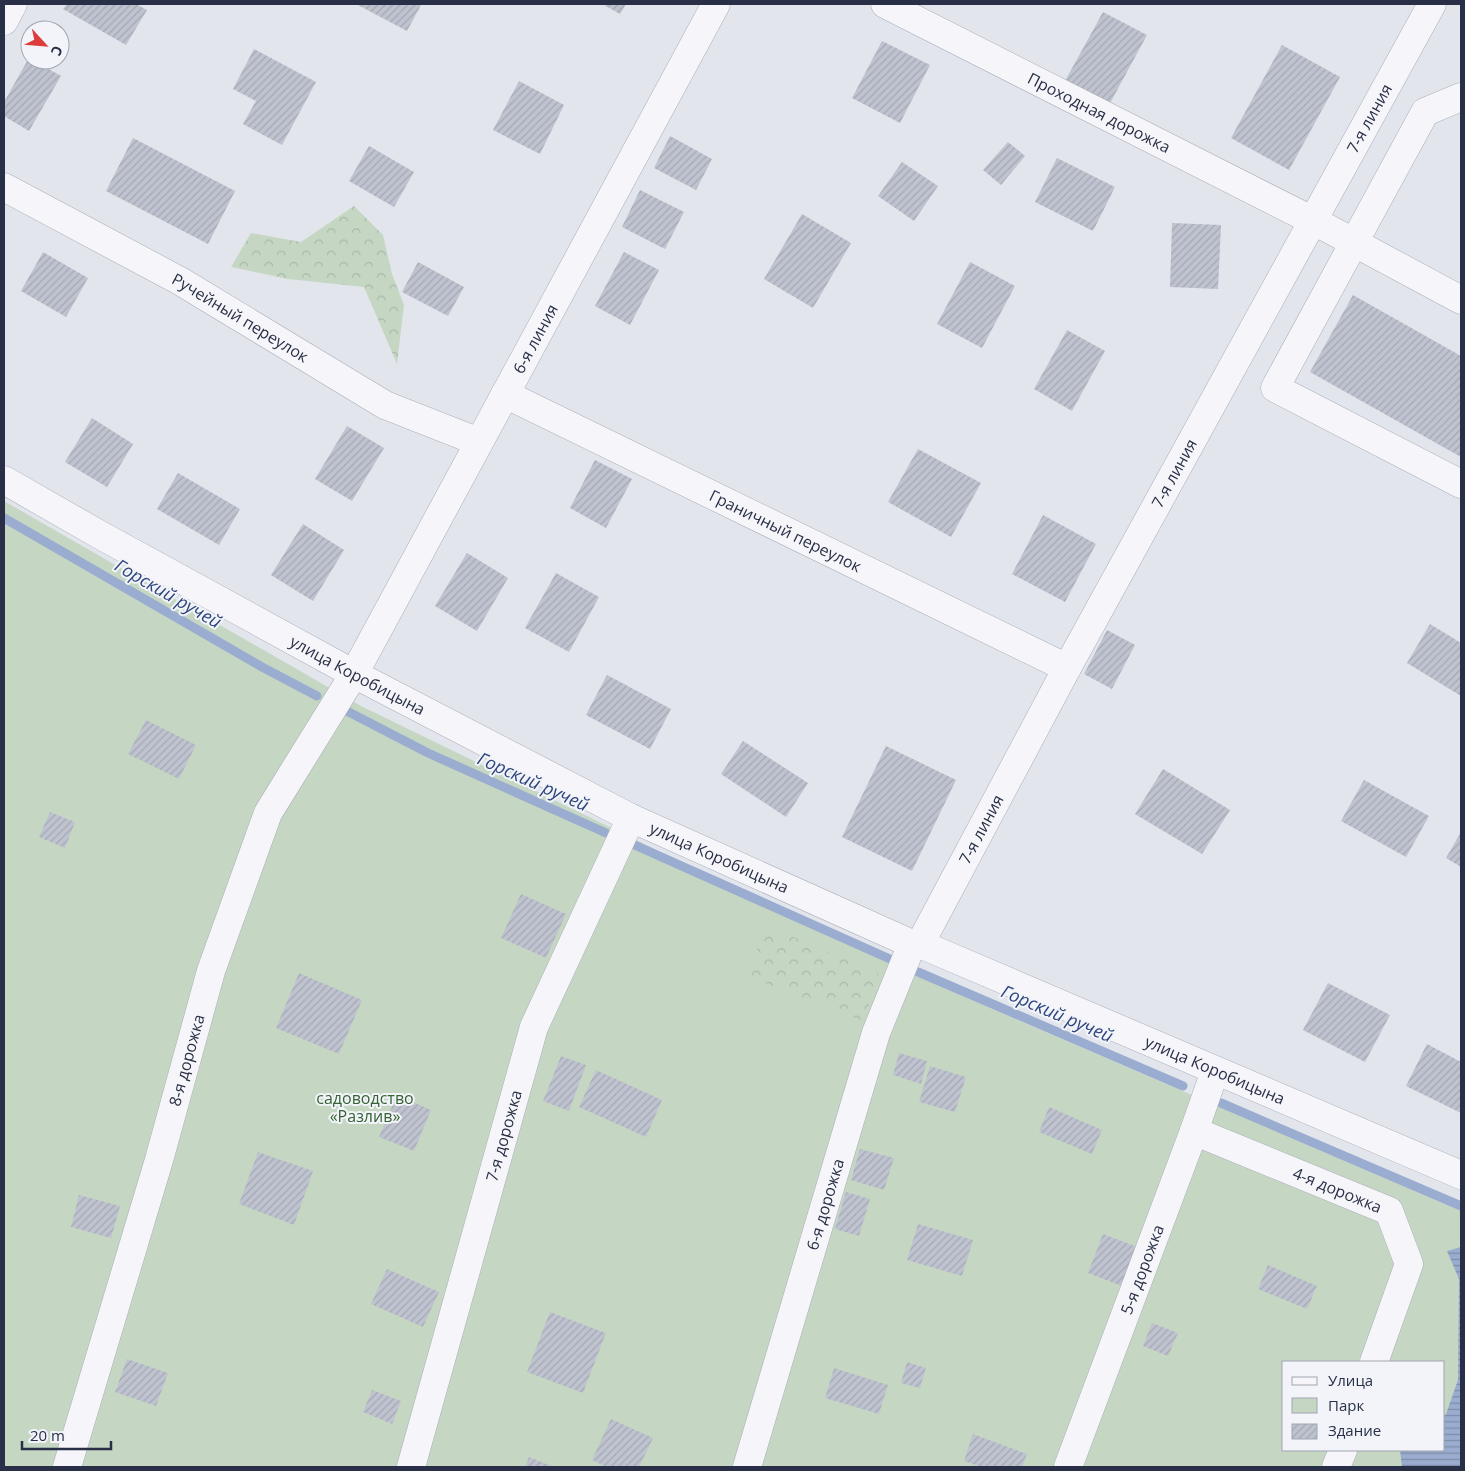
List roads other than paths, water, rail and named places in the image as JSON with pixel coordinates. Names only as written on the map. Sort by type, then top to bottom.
[{"type":"street","points":[[4,21],[13,4]]},
{"type":"street","name":"6-я линия","points":[[354,674],[716,4]]},
{"type":"street","name":"Проходная дорожка","points":[[885,4],[1312,221],[1461,300]]},
{"type":"street","name":"7-я линия","points":[[916,944],[1432,4]]},
{"type":"street","points":[[1461,97],[1425,112],[1275,388],[1461,484]]},
{"type":"street","name":"Ручейный переулок","points":[[4,187],[180,281],[385,404],[479,442]]},
{"type":"street","name":"Граничный переулок","points":[[505,394],[1067,668]]},
{"type":"street","name":"улица Коробицына","points":[[4,480],[354,674],[631,818],[916,944],[1461,1175]]},
{"type":"street","name":"8-я дорожка","points":[[67,1467],[159,1160],[212,971],[268,813],[354,674]]},
{"type":"street","name":"7-я дорожка","points":[[411,1467],[534,1027],[631,818]]},
{"type":"street","name":"6-я дорожка","points":[[748,1467],[876,1033],[916,944]]},
{"type":"street","name":"5-я дорожка","points":[[1068,1467],[1215,1071]]},
{"type":"street","name":"4-я дорожка","points":[[1194,1131],[1388,1211],[1409,1264],[1374,1361]]},
{"type":"street","points":[[1336,1467],[1342,1451]]},
{"type":"water","points":[[1461,1247],[1461,1467],[1402,1467],[1400,1451],[1445,1451],[1445,1415],[1458,1380],[1459,1279],[1447,1251]]},
{"type":"waterway","name":"Горский ручей","points":[[4,518],[262,667],[317,696]]},
{"type":"waterway","name":"Горский ручей","points":[[339,707],[428,753],[606,833]]},
{"type":"waterway","name":"Горский ручей","points":[[630,843],[890,959]]},
{"type":"waterway","name":"Горский ручей","points":[[918,972],[1183,1086]]},
{"type":"waterway","name":"Горский ручей","points":[[1221,1103],[1461,1206]]},
{"type":"park label","name":"садоводство «Разлив»","points":[[365,1107]]}]
